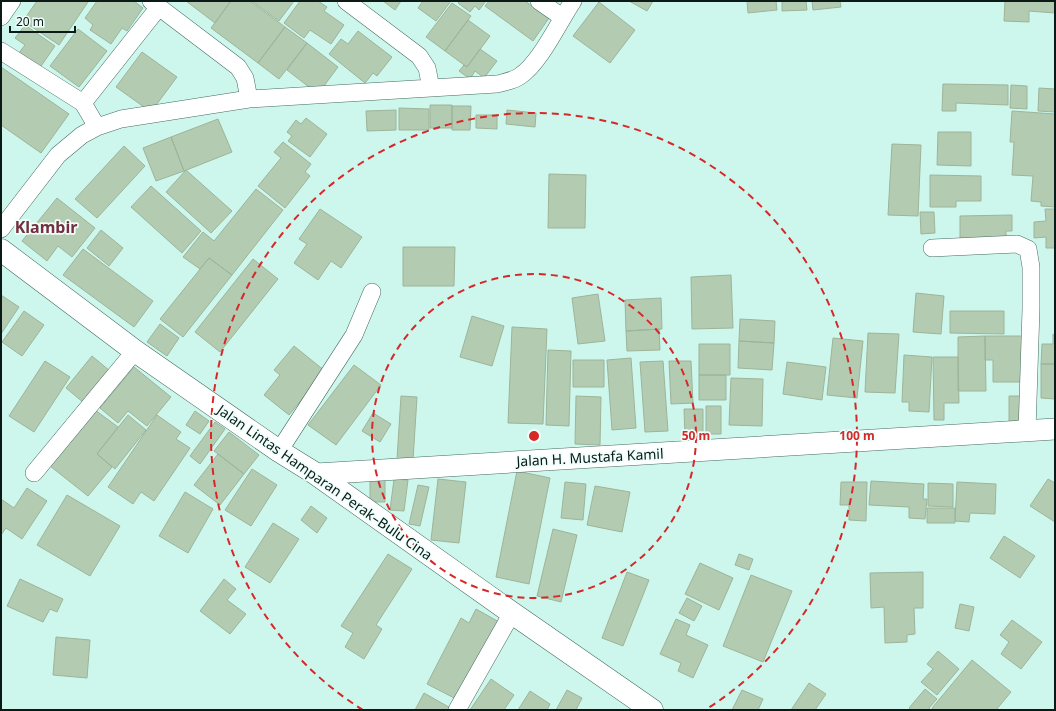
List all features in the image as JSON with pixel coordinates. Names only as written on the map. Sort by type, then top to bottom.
[{"type":"main road","name":"Jalan Lintas Hamparan Perak–Bulu Cina","points":[[2,252],[135,351],[279,451],[316,474],[652,710]]},
{"type":"street","points":[[1,17],[12,1]]},
{"type":"street","points":[[346,1],[419,56],[427,68],[431,88]]},
{"type":"street","points":[[539,1],[562,17]]},
{"type":"street","points":[[1,229],[58,155],[82,135],[97,127],[121,118],[249,99],[497,84],[509,81],[519,76],[533,63],[574,1]]},
{"type":"street","points":[[83,103],[155,4],[238,67],[245,78],[249,99]]},
{"type":"street","points":[[1,51],[83,103],[97,127]]},
{"type":"street","points":[[932,248],[1017,244],[1028,249],[1031,267],[1031,309],[1027,431]]},
{"type":"street","points":[[279,451],[354,335],[372,292]]},
{"type":"street","points":[[34,473],[135,351]]},
{"type":"street","name":"Jalan H. Mustafa Kamil","points":[[316,474],[1055,429]]},
{"type":"street","points":[[457,710],[512,613]]},
{"type":"building","points":[[37,1],[88,2],[59,45],[23,21]]},
{"type":"building","points":[[97,1],[134,1],[143,8],[127,31],[122,28],[111,44],[90,30],[93,25],[85,18]]},
{"type":"building","points":[[186,1],[231,1],[215,23]]},
{"type":"building","points":[[231,1],[250,1],[285,27],[258,63],[211,28]]},
{"type":"building","points":[[252,1],[294,1],[279,21]]},
{"type":"building","points":[[300,1],[318,1],[327,7],[324,11],[344,25],[331,44],[310,30],[304,38],[284,23]]},
{"type":"building","points":[[383,1],[401,1],[395,10]]},
{"type":"building","points":[[423,1],[451,1],[436,21],[418,8]]},
{"type":"building","points":[[460,1],[486,1],[479,10],[475,6],[470,12],[458,3]]},
{"type":"building","points":[[489,1],[525,1],[549,18],[533,41],[485,6]]},
{"type":"building","points":[[629,1],[653,1],[647,11]]},
{"type":"building","points":[[747,1],[776,1],[777,10],[748,13]]},
{"type":"building","points":[[782,1],[806,1],[807,10],[782,11]]},
{"type":"building","points":[[812,1],[840,1],[841,7],[813,10]]},
{"type":"building","points":[[1005,1],[1055,1],[1055,13],[1029,11],[1029,22],[1004,21]]},
{"type":"building","points":[[599,2],[635,30],[610,63],[573,36]]},
{"type":"building","points":[[452,3],[471,16],[445,51],[426,37]]},
{"type":"building","points":[[468,20],[490,36],[467,67],[445,51]]},
{"type":"building","points":[[25,25],[55,46],[39,69],[18,54],[25,45],[15,38]]},
{"type":"building","points":[[285,27],[307,43],[279,79],[258,63]]},
{"type":"building","points":[[78,29],[107,51],[79,87],[50,66]]},
{"type":"building","points":[[358,31],[392,57],[377,76],[373,73],[365,83],[329,54],[341,39],[348,44]]},
{"type":"building","points":[[307,43],[338,67],[318,94],[287,70]]},
{"type":"building","points":[[480,49],[497,61],[484,78],[475,71],[470,79],[459,71],[464,65],[467,67]]},
{"type":"building","points":[[142,52],[177,77],[151,112],[116,87]]},
{"type":"building","points":[[1,67],[69,114],[41,153],[1,125]]},
{"type":"building","points":[[943,84],[1008,85],[1008,105],[956,103],[956,111],[942,111]]},
{"type":"building","points":[[1011,85],[1027,86],[1027,109],[1010,108]]},
{"type":"building","points":[[1039,88],[1055,89],[1055,112],[1038,111]]},
{"type":"building","points":[[430,105],[452,105],[452,128],[430,128]]},
{"type":"building","points":[[452,106],[471,106],[470,130],[452,130]]},
{"type":"building","points":[[399,108],[429,109],[429,130],[399,130]]},
{"type":"building","points":[[396,110],[396,130],[367,131],[366,111]]},
{"type":"building","points":[[507,110],[536,113],[535,127],[506,124]]},
{"type":"building","points":[[1012,111],[1055,114],[1055,207],[1041,206],[1041,202],[1031,201],[1033,176],[1012,175],[1014,142],[1010,142]]},
{"type":"building","points":[[476,115],[497,115],[497,129],[476,128]]},
{"type":"building","points":[[306,118],[327,134],[310,157],[288,141],[292,136],[287,132],[296,120],[301,124]]},
{"type":"building","points":[[218,119],[232,152],[184,171],[171,137]]},
{"type":"building","points":[[938,132],[971,132],[971,166],[937,165]]},
{"type":"building","points":[[171,137],[184,171],[156,181],[143,148]]},
{"type":"building","points":[[283,142],[311,164],[305,172],[310,176],[285,208],[258,186],[281,158],[274,152]]},
{"type":"building","points":[[892,144],[921,145],[918,216],[888,215]]},
{"type":"building","points":[[124,146],[145,166],[97,218],[75,199]]},
{"type":"building","points":[[186,170],[232,211],[211,233],[166,192]]},
{"type":"building","points":[[549,174],[586,175],[585,228],[548,228]]},
{"type":"building","points":[[930,175],[981,176],[981,201],[956,201],[956,207],[930,207]]},
{"type":"building","points":[[151,186],[201,231],[182,253],[131,207]]},
{"type":"building","points":[[256,189],[283,210],[232,275],[209,258],[200,269],[183,257],[203,232],[214,241]]},
{"type":"building","points":[[57,198],[95,228],[72,257],[58,246],[47,261],[22,241]]},
{"type":"building","points":[[320,209],[362,237],[341,268],[331,261],[318,280],[294,263],[307,244],[299,239]]},
{"type":"building","points":[[1045,209],[1055,209],[1055,248],[1046,248],[1046,237],[1034,238],[1034,222],[1046,221]]},
{"type":"building","points":[[920,212],[934,212],[935,233],[921,234]]},
{"type":"building","points":[[1012,215],[1012,231],[1006,231],[1006,240],[960,241],[960,216]]},
{"type":"building","points":[[101,230],[123,248],[109,266],[87,248]]},
{"type":"building","points":[[403,247],[455,247],[454,286],[403,286]]},
{"type":"building","points":[[83,249],[153,301],[134,327],[63,275]]},
{"type":"building","points":[[209,258],[232,275],[183,337],[160,319]]},
{"type":"building","points":[[253,259],[278,279],[220,352],[195,332]]},
{"type":"building","points":[[731,275],[733,328],[692,329],[691,277]]},
{"type":"building","points":[[916,293],[944,296],[941,334],[913,332]]},
{"type":"building","points":[[598,294],[605,341],[578,344],[572,298]]},
{"type":"building","points":[[1,295],[19,307],[1,334]]},
{"type":"building","points":[[661,298],[662,329],[626,331],[625,300]]},
{"type":"building","points":[[24,311],[44,325],[22,356],[2,342]]},
{"type":"building","points":[[950,311],[1004,311],[1004,334],[950,333]]},
{"type":"building","points":[[472,316],[504,326],[492,366],[460,357]]},
{"type":"building","points":[[740,319],[775,321],[774,343],[739,341]]},
{"type":"building","points":[[160,324],[179,338],[167,356],[147,342]]},
{"type":"building","points":[[512,327],[547,329],[543,424],[508,423]]},
{"type":"building","points":[[659,329],[660,350],[627,351],[626,331]]},
{"type":"building","points":[[868,333],[899,334],[895,393],[865,392]]},
{"type":"building","points":[[1053,334],[1055,335],[1055,364],[1041,364],[1042,344],[1053,344]]},
{"type":"building","points":[[985,336],[1023,336],[1023,382],[993,382],[993,360],[985,360]]},
{"type":"building","points":[[985,336],[986,391],[958,391],[958,337]]},
{"type":"building","points":[[833,338],[863,341],[857,398],[827,395]]},
{"type":"building","points":[[739,341],[774,343],[772,370],[738,368]]},
{"type":"building","points":[[699,344],[730,344],[730,375],[699,375]]},
{"type":"building","points":[[294,346],[325,371],[289,415],[264,395],[280,375],[274,370]]},
{"type":"building","points":[[548,350],[571,351],[569,426],[546,425]]},
{"type":"building","points":[[904,355],[932,357],[929,412],[909,411],[909,402],[902,402]]},
{"type":"building","points":[[92,356],[110,371],[84,403],[66,388]]},
{"type":"building","points":[[933,357],[958,357],[959,403],[944,403],[944,420],[934,420]]},
{"type":"building","points":[[631,358],[636,428],[612,430],[607,360]]},
{"type":"building","points":[[573,360],[604,360],[604,387],[573,387]]},
{"type":"building","points":[[45,361],[70,377],[34,432],[9,416]]},
{"type":"building","points":[[663,361],[668,431],[645,432],[640,362]]},
{"type":"building","points":[[669,361],[691,361],[693,403],[671,404]]},
{"type":"building","points":[[787,362],[826,367],[822,400],[783,394]]},
{"type":"building","points":[[1041,364],[1055,364],[1055,399],[1041,398]]},
{"type":"building","points":[[354,365],[381,385],[336,445],[308,425]]},
{"type":"building","points":[[134,367],[171,397],[147,426],[128,411],[118,423],[100,408]]},
{"type":"building","points":[[699,375],[726,375],[726,400],[699,400]]},
{"type":"building","points":[[731,378],[763,379],[762,426],[729,425]]},
{"type":"building","points":[[401,396],[417,397],[413,460],[397,459]]},
{"type":"building","points":[[576,396],[601,397],[600,445],[575,444]]},
{"type":"building","points":[[1009,396],[1022,396],[1022,423],[1009,423]]},
{"type":"building","points":[[706,406],[721,406],[721,434],[706,434]]},
{"type":"building","points":[[684,409],[703,409],[703,437],[685,437]]},
{"type":"building","points":[[95,410],[118,427],[97,454],[112,467],[88,496],[50,466]]},
{"type":"building","points":[[195,411],[209,421],[200,434],[186,425]]},
{"type":"building","points":[[373,413],[391,424],[380,442],[362,431]]},
{"type":"building","points":[[128,415],[146,430],[115,469],[97,454]]},
{"type":"building","points":[[157,415],[181,432],[176,439],[190,448],[154,501],[141,492],[133,504],[108,487]]},
{"type":"building","points":[[215,422],[225,429],[200,464],[190,456]]},
{"type":"building","points":[[229,432],[259,455],[244,474],[214,451]]},
{"type":"building","points":[[218,454],[244,474],[220,505],[194,485]]},
{"type":"building","points":[[252,469],[277,485],[251,526],[225,510]]},
{"type":"building","points":[[517,471],[550,478],[529,584],[496,577]]},
{"type":"building","points":[[370,479],[385,479],[385,502],[370,502]]},
{"type":"building","points":[[394,479],[408,480],[404,511],[390,510]]},
{"type":"building","points":[[438,479],[466,482],[459,543],[431,540]]},
{"type":"building","points":[[1048,479],[1055,483],[1055,522],[1030,506]]},
{"type":"building","points":[[871,481],[924,484],[923,499],[927,499],[925,519],[909,518],[909,507],[869,505]]},
{"type":"building","points":[[565,482],[586,484],[583,520],[561,518]]},
{"type":"building","points":[[841,482],[867,482],[866,521],[849,520],[849,505],[840,505]]},
{"type":"building","points":[[957,482],[996,484],[995,514],[970,513],[969,522],[955,521]]},
{"type":"building","points":[[928,483],[953,484],[953,507],[928,506]]},
{"type":"building","points":[[418,485],[429,487],[420,526],[409,524]]},
{"type":"building","points":[[595,486],[630,492],[622,532],[587,525]]},
{"type":"building","points":[[27,488],[47,501],[22,539],[6,528],[1,535],[1,499],[14,508]]},
{"type":"building","points":[[185,492],[213,509],[188,553],[159,536]]},
{"type":"building","points":[[67,495],[120,526],[90,576],[37,545]]},
{"type":"building","points":[[311,506],[327,518],[317,533],[301,520]]},
{"type":"building","points":[[927,508],[955,508],[955,523],[927,523]]},
{"type":"building","points":[[273,523],[299,539],[270,583],[245,567]]},
{"type":"building","points":[[553,529],[577,535],[561,602],[537,596]]},
{"type":"building","points":[[1004,536],[1035,556],[1020,578],[990,558]]},
{"type":"building","points":[[388,554],[412,569],[376,625],[382,629],[364,659],[345,647],[353,633],[341,626]]},
{"type":"building","points":[[739,554],[753,559],[749,570],[735,565]]},
{"type":"building","points":[[700,563],[733,578],[719,610],[685,594]]},
{"type":"building","points":[[627,572],[649,580],[623,646],[602,638]]},
{"type":"building","points":[[923,572],[923,608],[914,608],[915,634],[907,635],[907,642],[885,643],[884,607],[871,608],[870,573]]},
{"type":"building","points":[[751,575],[792,591],[763,662],[723,646]]},
{"type":"building","points":[[20,579],[63,599],[57,612],[50,609],[43,622],[7,606]]},
{"type":"building","points":[[224,579],[236,589],[227,600],[246,614],[230,634],[200,611]]},
{"type":"building","points":[[687,598],[702,606],[694,621],[679,613]]},
{"type":"building","points":[[960,604],[974,607],[969,631],[955,628]]},
{"type":"building","points":[[476,609],[501,623],[460,701],[427,684],[461,618],[469,623]]},
{"type":"building","points":[[676,619],[690,625],[686,635],[708,645],[693,678],[678,671],[681,663],[660,654]]},
{"type":"building","points":[[1012,620],[1042,642],[1021,669],[1001,654],[1009,642],[1000,635]]},
{"type":"building","points":[[56,637],[90,640],[87,678],[53,675]]},
{"type":"building","points":[[938,651],[959,669],[937,695],[921,682],[933,669],[927,664]]},
{"type":"building","points":[[972,660],[1011,692],[996,710],[934,710],[932,708]]},
{"type":"building","points":[[491,679],[514,695],[504,710],[470,710]]},
{"type":"building","points":[[809,683],[826,694],[815,710],[791,710]]},
{"type":"building","points":[[925,689],[937,699],[929,708],[931,710],[911,710],[909,708]]},
{"type":"building","points":[[567,690],[582,698],[576,710],[556,710]]},
{"type":"building","points":[[742,690],[763,699],[758,710],[732,710]]},
{"type":"building","points":[[530,691],[550,704],[547,710],[518,710]]},
{"type":"building","points":[[424,693],[454,710],[415,710]]},
{"type":"district","name":"Klambir","points":[[46,227]]}]
